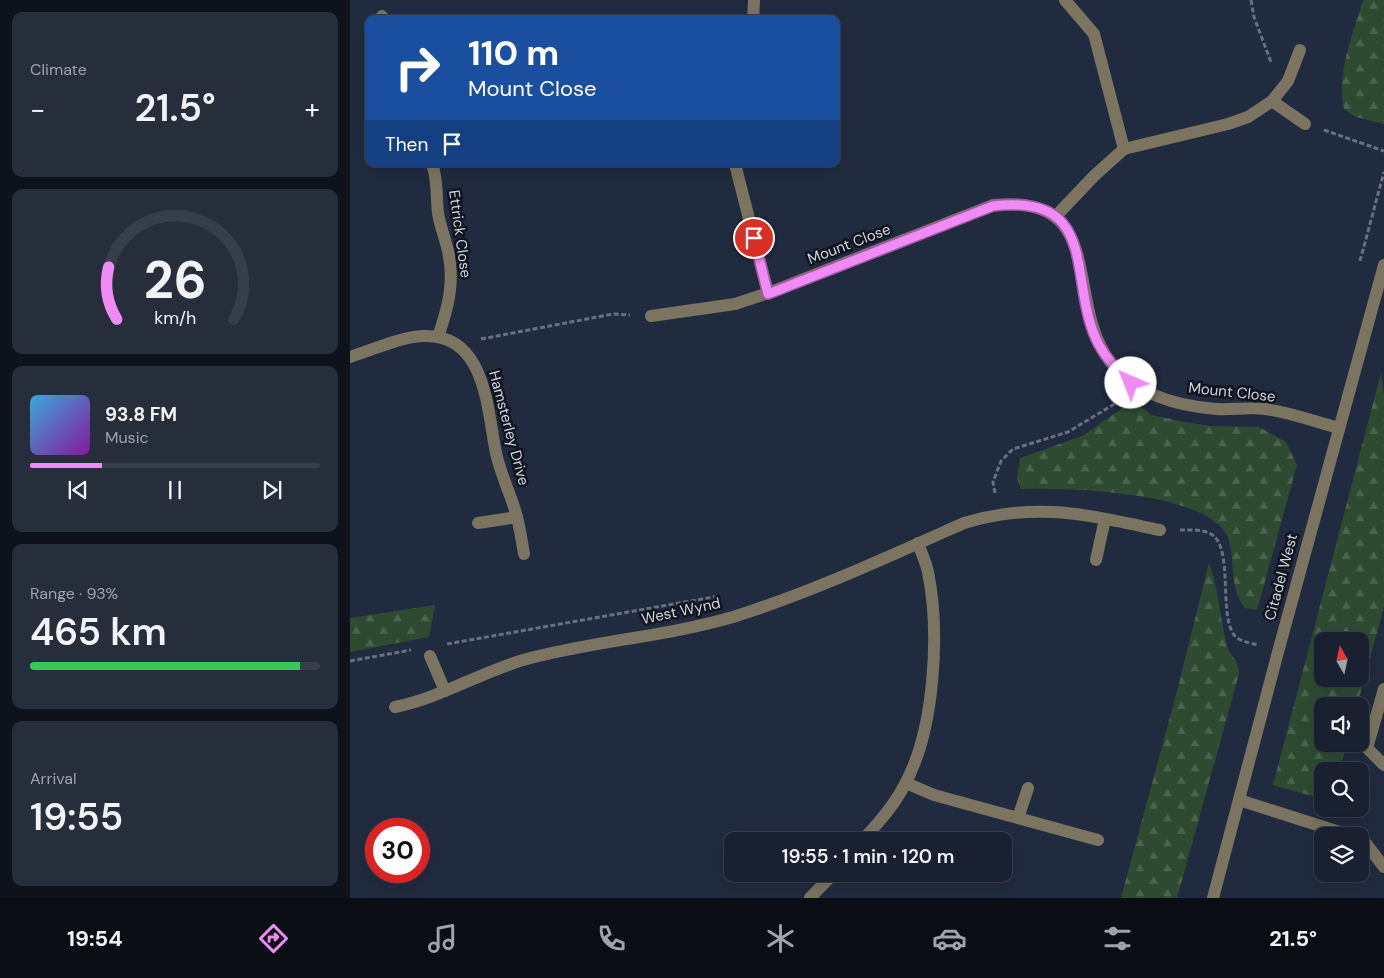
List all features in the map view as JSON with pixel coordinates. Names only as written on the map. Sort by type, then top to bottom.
[{"type":"street","points":[[753,15],[754,0]]},
{"type":"street","points":[[1065,0],[1094,34],[1124,149]]},
{"type":"street","points":[[1056,217],[1095,175],[1124,149],[1228,124],[1248,117],[1272,101],[1288,80],[1300,50]]},
{"type":"street","points":[[1272,101],[1304,124]]},
{"type":"street","name":"Ettrick Close","points":[[433,167],[438,215],[448,252],[452,278],[449,305],[438,337]]},
{"type":"street","points":[[737,167],[768,294]]},
{"type":"street","name":"Mount Close","points":[[651,316],[735,304],[768,294],[993,206],[1013,203],[1036,206],[1056,217],[1076,244],[1083,280],[1084,299],[1099,345],[1111,363],[1131,383],[1151,394],[1181,403],[1215,409],[1265,409],[1339,428]]},
{"type":"street","name":"Citadel West","points":[[1213,898],[1384,265]]},
{"type":"street","name":"Hamsterley Drive","points":[[350,357],[414,338],[438,337],[463,350],[475,365],[484,389],[495,450],[517,517],[524,554]]},
{"type":"street","name":"West Wynd","points":[[395,707],[420,702],[520,661],[562,650],[680,631],[733,616],[782,600],[964,523],[998,514],[1025,511],[1070,511],[1160,530]]},
{"type":"street","points":[[478,523],[517,517]]},
{"type":"street","points":[[1096,560],[1105,519]]},
{"type":"street","points":[[870,832],[894,805],[906,783],[918,755],[925,728],[932,677],[934,634],[928,571],[918,543]]},
{"type":"street","points":[[430,656],[445,691]]},
{"type":"street","points":[[1384,688],[1368,748],[1384,765]]},
{"type":"street","points":[[906,783],[934,795],[1098,840]]},
{"type":"street","points":[[1018,818],[1028,788]]},
{"type":"street","points":[[1239,800],[1324,827]]},
{"type":"street","points":[[1369,844],[1384,851]]},
{"type":"street","points":[[1369,848],[1384,866]]},
{"type":"street","points":[[810,898],[825,882]]},
{"type":"path","points":[[1251,0],[1254,17],[1273,67],[1288,80]]},
{"type":"path","points":[[1304,124],[1384,151]]},
{"type":"path","points":[[454,344],[613,314],[651,316]]},
{"type":"path","points":[[998,514],[993,482],[1001,461],[1013,449],[1068,432],[1120,402],[1131,383]]},
{"type":"path","points":[[1160,530],[1201,530],[1212,534],[1218,542],[1223,556],[1230,624],[1234,635],[1241,640],[1278,652]]},
{"type":"path","points":[[446,644],[726,595]]},
{"type":"path","points":[[350,661],[417,649]]},
{"type":"green space","points":[[1363,0],[1384,0],[1384,124],[1356,117],[1344,109],[1342,82],[1344,68],[1350,40]]},
{"type":"green space","points":[[1381,373],[1384,396],[1384,607],[1369,662],[1369,632],[1314,632],[1314,688],[1362,688],[1359,697],[1314,697],[1314,752],[1345,752],[1342,762],[1314,762],[1314,797],[1273,785]]},
{"type":"green space","points":[[1127,405],[1143,408],[1151,415],[1185,422],[1210,426],[1259,427],[1286,442],[1297,465],[1257,610],[1245,608],[1239,599],[1234,579],[1229,540],[1225,532],[1210,518],[1188,508],[1160,500],[1130,495],[1098,491],[1021,489],[1017,478],[1020,458],[1082,436]]},
{"type":"green space","points":[[1209,563],[1215,583],[1227,646],[1236,661],[1239,674],[1177,898],[1121,898],[1177,691]]},
{"type":"green space","points":[[435,605],[429,637],[350,652],[350,618]]},
{"type":"route","points":[[754,238],[768,294],[993,206],[1013,203],[1036,206],[1056,217],[1076,244],[1083,280],[1084,299],[1099,345],[1111,363],[1131,383]]}]
